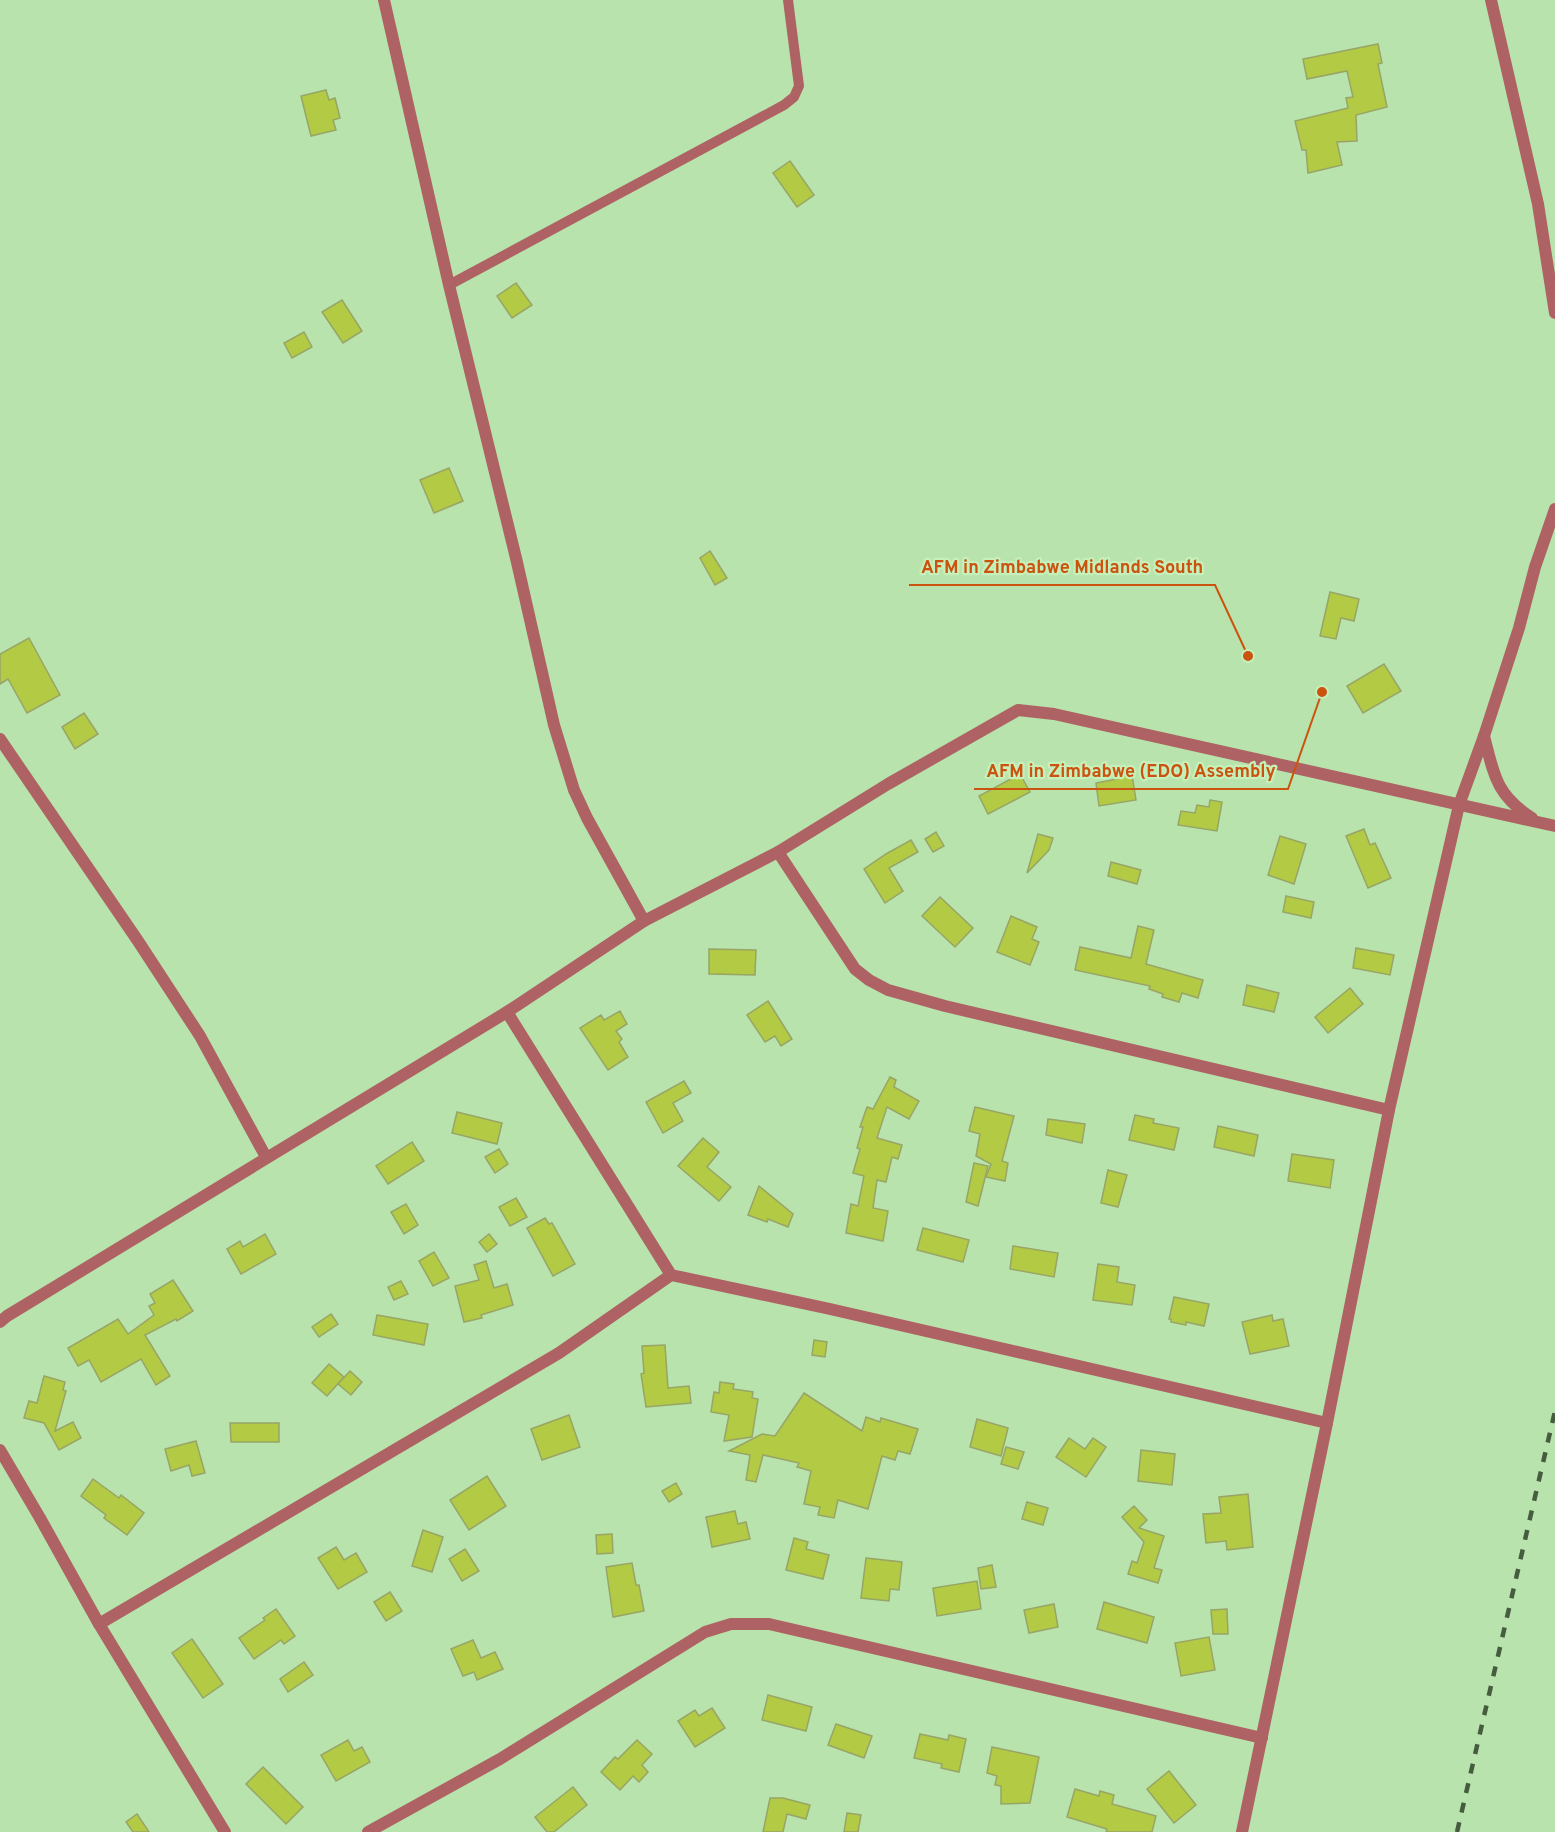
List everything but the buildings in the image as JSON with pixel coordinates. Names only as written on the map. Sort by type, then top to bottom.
[{"type":"street","points":[[384,0],[554,725],[574,790],[644,921]]},
{"type":"street","points":[[1491,0],[1538,204],[1555,313]]},
{"type":"street","points":[[1242,1832],[1389,1110],[1459,805],[1484,736],[1555,509]]},
{"type":"street","points":[[0,1322],[266,1157],[507,1012],[644,921],[778,852],[888,784],[1018,710],[1054,714],[1555,826]]},
{"type":"street","points":[[1484,736],[1500,788],[1511,803],[1541,823]]},
{"type":"street","points":[[0,739],[200,1036],[266,1157]]},
{"type":"street","points":[[778,852],[855,969],[888,990],[945,1006],[1389,1110]]},
{"type":"street","points":[[507,1012],[671,1275],[830,1309],[1327,1423]]},
{"type":"street","points":[[99,1624],[559,1353],[671,1275]]},
{"type":"street","points":[[0,1450],[99,1624],[225,1832]]},
{"type":"street","points":[[368,1832],[500,1759],[705,1632],[731,1624],[768,1624],[1262,1738]]},
{"type":"lane","points":[[449,285],[784,105],[794,97],[799,86],[788,0]]},
{"type":"railway","points":[[1457,1832],[1555,1411]]},
{"type":"place","name":"AFM in Zimbabwe Midlands South","points":[[1248,656]]},
{"type":"place","name":"AFM in Zimbabwe (EDO) Assembly","points":[[1322,692]]}]
